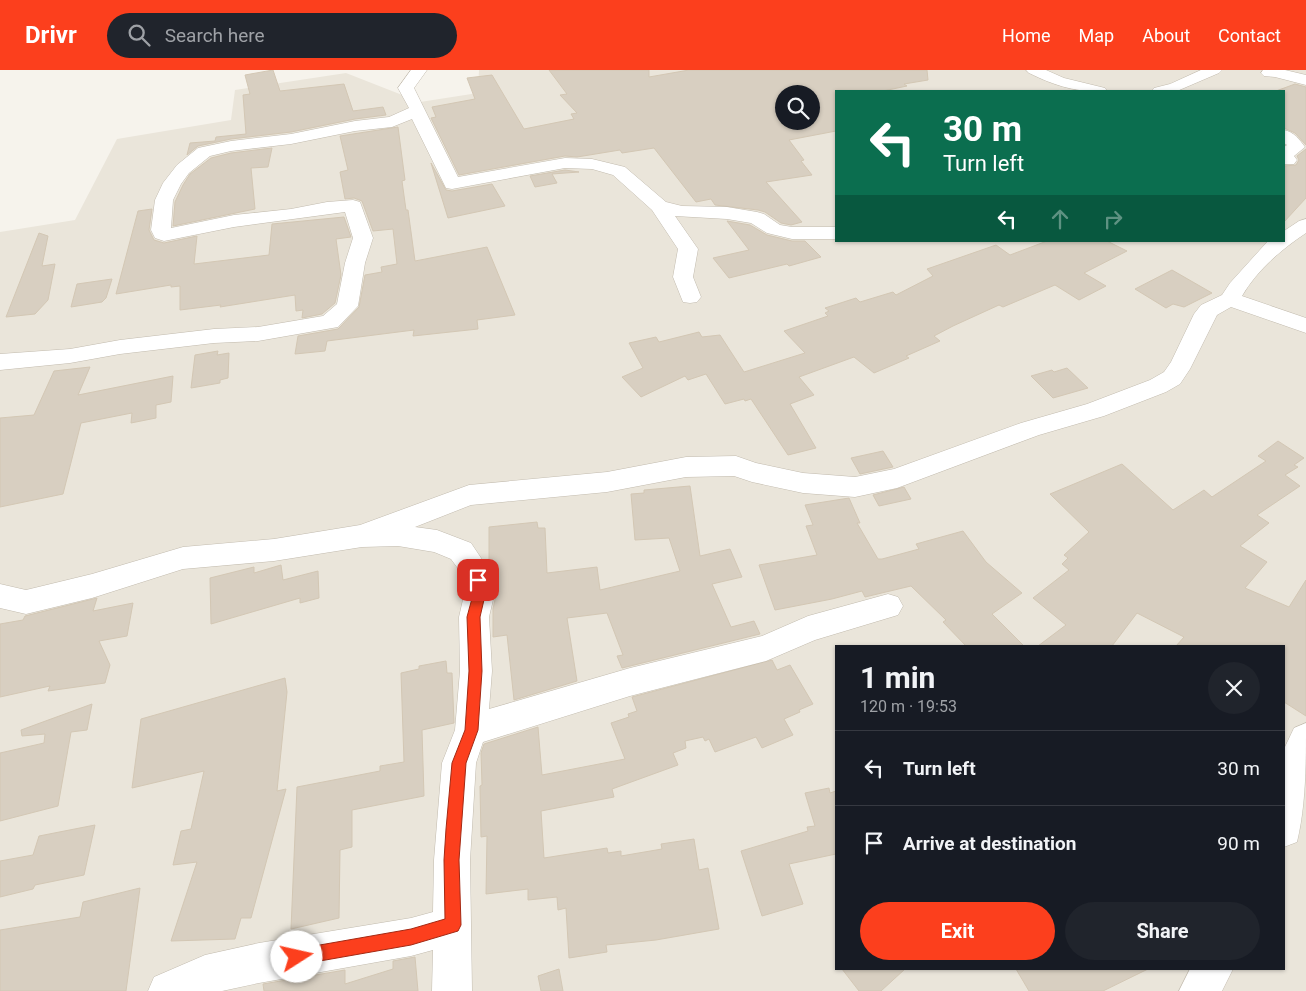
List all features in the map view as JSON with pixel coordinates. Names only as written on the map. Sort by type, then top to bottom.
[{"type":"street","points":[[419,70],[406,88],[452,184],[564,163],[592,164],[619,171],[659,206],[688,249],[683,278],[690,297]]},
{"type":"street","points":[[1034,70],[1059,82],[1095,90]]},
{"type":"street","points":[[1164,90],[1214,70]]},
{"type":"street","points":[[1260,88],[1267,72],[1275,72],[1306,80]]},
{"type":"street","points":[[0,362],[70,356],[214,336],[258,334],[330,322],[347,306],[355,263],[363,238],[353,206],[327,208],[290,216],[234,221],[164,235],[161,230],[166,194],[183,169],[204,152],[231,146],[291,139],[347,127],[392,122],[418,110]]},
{"type":"street","points":[[1285,136],[1296,147],[1285,154]]},
{"type":"street","points":[[659,206],[681,212],[727,213],[757,218],[774,229],[792,233],[835,233]]},
{"type":"street","points":[[1285,238],[1306,225]]},
{"type":"street","points":[[362,536],[470,495],[607,482],[686,467],[736,466],[752,472],[803,483],[855,487],[897,478],[968,450],[1095,410],[1158,386],[1172,378],[1182,364],[1206,315],[1210,310],[1230,299],[1237,287],[1255,266],[1279,242]]},
{"type":"street","points":[[1230,299],[1306,326]]},
{"type":"street","points":[[0,596],[26,602],[92,586],[183,558],[274,550],[362,536],[398,535],[436,540],[461,551],[475,570],[480,591],[474,617],[476,671],[471,730],[459,763],[452,860],[452,991]]},
{"type":"street","points":[[471,730],[630,682],[766,648],[808,629],[888,606]]},
{"type":"street","points":[[1285,822],[1295,762],[1306,739]]},
{"type":"street","points":[[168,991],[205,975],[259,963],[411,937],[453,925]]},
{"type":"street","points":[[1199,991],[1212,970]]},
{"type":"shaded area","points":[[479,70],[1306,70],[1306,991],[0,991],[0,232],[75,220],[117,139],[231,120],[235,90],[346,73],[420,102],[478,93]]},
{"type":"building","points":[[273,70],[280,91],[344,84],[353,111],[383,107],[386,115],[355,119],[291,132],[231,139],[198,146],[187,155],[190,143],[215,141],[216,137],[246,134],[243,95],[250,94],[245,75]]},
{"type":"building","points":[[549,70],[649,70],[649,77],[689,70],[927,70],[928,80],[904,84],[907,86],[888,90],[835,90],[835,131],[789,140],[804,160],[801,161],[812,175],[766,182],[802,222],[791,225],[781,223],[765,212],[758,210],[715,205],[711,199],[696,202],[654,148],[622,153],[620,150],[577,157],[565,156],[459,175],[431,118],[436,117],[432,107],[475,99],[467,78],[492,75],[524,129],[574,119],[571,114],[577,113],[560,95],[567,94]]},
{"type":"building","points":[[1295,84],[1306,87],[1306,145],[1295,133],[1285,128],[1285,90],[1279,90]]},
{"type":"building","points":[[398,127],[405,180],[402,181],[415,261],[487,247],[515,315],[477,320],[478,329],[413,336],[414,330],[327,341],[325,351],[295,354],[298,336],[338,329],[359,307],[365,275],[382,272],[381,267],[397,264],[393,229],[373,231],[362,201],[354,198],[345,199],[340,172],[348,170],[340,136]]},
{"type":"building","points":[[272,148],[268,167],[251,168],[255,209],[173,226],[175,202],[190,174],[211,158],[231,153]]},
{"type":"building","points":[[1306,149],[1306,198],[1285,221],[1285,166],[1296,165],[1299,160],[1297,156]]},
{"type":"building","points":[[431,163],[446,190],[452,191],[492,184],[505,206],[448,218]]},
{"type":"building","points":[[565,170],[579,172],[552,174],[557,183],[535,187],[530,176]]},
{"type":"building","points":[[152,209],[149,230],[154,240],[164,243],[197,236],[194,264],[269,255],[272,224],[344,217],[351,237],[336,239],[341,275],[335,303],[322,314],[302,318],[303,310],[296,311],[295,295],[220,307],[221,305],[180,310],[180,286],[171,287],[171,285],[116,294],[138,211]]},
{"type":"building","points":[[727,221],[750,225],[767,235],[792,241],[805,241],[821,257],[789,266],[787,264],[729,278],[713,258],[749,250]]},
{"type":"building","points":[[39,233],[48,236],[42,266],[55,264],[48,300],[35,314],[6,317]]},
{"type":"building","points":[[1044,242],[1109,242],[1127,251],[1084,273],[1106,286],[1079,300],[1055,285],[1003,307],[999,305],[953,326],[934,336],[940,341],[906,356],[909,358],[874,373],[854,357],[799,377],[814,395],[790,404],[816,448],[788,455],[751,399],[725,404],[706,374],[688,380],[685,376],[641,397],[622,377],[643,368],[629,343],[656,337],[659,342],[699,332],[702,337],[720,335],[744,372],[805,353],[784,331],[828,316],[825,313],[829,311],[825,308],[856,298],[860,302],[893,292],[896,295],[933,276],[927,269],[996,245],[1010,255]]},
{"type":"building","points":[[1172,270],[1212,293],[1184,307],[1173,304],[1166,308],[1135,289]]},
{"type":"building","points":[[112,279],[106,298],[102,302],[71,307],[77,284]]},
{"type":"building","points":[[218,351],[217,355],[229,353],[228,378],[220,380],[220,383],[191,388],[195,355]]},
{"type":"building","points":[[90,367],[78,395],[173,376],[171,402],[156,405],[156,418],[131,423],[132,413],[81,423],[63,494],[0,507],[0,418],[34,415],[54,371]]},
{"type":"building","points":[[1067,368],[1088,388],[1053,398],[1031,376],[1052,370],[1054,372]]},
{"type":"building","points":[[1278,441],[1304,458],[1294,465],[1298,467],[1285,475],[1300,486],[1257,515],[1269,523],[1240,546],[1267,562],[1245,588],[1289,607],[1306,580],[1306,716],[1285,703],[1285,645],[1177,645],[1184,637],[1137,613],[1113,645],[1039,645],[1066,625],[1033,598],[1069,570],[1062,564],[1068,558],[1064,555],[1089,532],[1050,494],[1122,464],[1173,510],[1204,490],[1212,497],[1266,461],[1258,456]]},
{"type":"building","points":[[883,451],[893,467],[860,474],[851,458]]},
{"type":"building","points":[[690,486],[700,556],[730,549],[742,577],[712,584],[731,627],[754,621],[760,634],[622,668],[617,656],[623,655],[607,613],[567,618],[577,681],[514,700],[507,635],[493,637],[493,609],[497,590],[489,567],[489,527],[537,522],[538,528],[545,528],[547,573],[597,567],[600,590],[680,571],[669,538],[635,540],[631,494],[644,493],[644,490]]},
{"type":"building","points":[[904,487],[911,499],[879,506],[873,495]]},
{"type":"building","points":[[849,498],[860,523],[857,523],[878,559],[919,549],[916,544],[963,531],[986,562],[1022,593],[992,614],[1023,645],[965,645],[943,622],[946,620],[911,586],[865,597],[862,591],[775,610],[759,565],[817,555],[806,526],[813,525],[805,505]]},
{"type":"building","points":[[281,565],[283,580],[318,571],[319,598],[300,603],[300,598],[211,624],[210,578],[254,567],[254,573]]},
{"type":"building","points":[[97,598],[93,611],[133,603],[127,636],[99,641],[110,665],[105,683],[48,691],[50,686],[0,697],[0,624],[23,620],[25,616]]},
{"type":"building","points":[[772,660],[777,670],[790,665],[813,704],[784,719],[793,735],[762,748],[756,737],[715,752],[709,739],[705,741],[703,737],[685,741],[686,748],[673,753],[678,765],[612,789],[614,797],[541,811],[544,858],[607,848],[608,853],[621,851],[621,856],[662,849],[661,844],[694,839],[699,870],[708,868],[719,929],[656,940],[606,945],[607,952],[569,958],[566,908],[558,910],[557,897],[528,900],[528,889],[486,894],[487,836],[481,837],[480,786],[482,785],[481,753],[484,744],[538,727],[542,775],[625,759],[611,723],[629,717],[628,714],[637,711],[632,697]]},
{"type":"building","points":[[446,661],[447,673],[452,673],[454,723],[422,730],[424,796],[352,810],[352,847],[340,850],[339,918],[291,929],[297,787],[380,771],[380,766],[404,762],[401,673],[419,669],[419,666]]},
{"type":"building","points":[[285,678],[287,692],[277,791],[286,789],[251,918],[241,918],[235,939],[171,941],[197,862],[173,865],[181,831],[191,829],[204,771],[132,788],[141,719]]},
{"type":"building","points":[[92,704],[87,730],[71,732],[58,806],[0,821],[0,753],[44,743],[45,734],[22,736],[21,730]]},
{"type":"building","points":[[829,788],[830,793],[835,791],[835,854],[789,864],[803,904],[762,916],[741,851],[808,831],[807,827],[815,826],[805,793]]},
{"type":"building","points":[[95,825],[84,875],[35,885],[33,889],[0,897],[0,861],[33,855],[39,836]]},
{"type":"building","points":[[140,888],[126,991],[0,991],[0,930],[80,917],[83,902]]},
{"type":"building","points":[[415,957],[418,991],[264,991],[263,984],[345,970],[345,984],[393,969],[393,961]]},
{"type":"building","points":[[559,969],[563,991],[541,991],[538,976]]},
{"type":"building","points":[[843,970],[904,970],[881,991],[859,991]]},
{"type":"building","points":[[1017,970],[1146,970],[1103,991],[1029,991]]},
{"type":"route","points":[[297,957],[372,942],[411,937],[453,925],[452,860],[454,829],[459,763],[471,730],[476,671],[474,617],[480,591],[478,580]]}]
